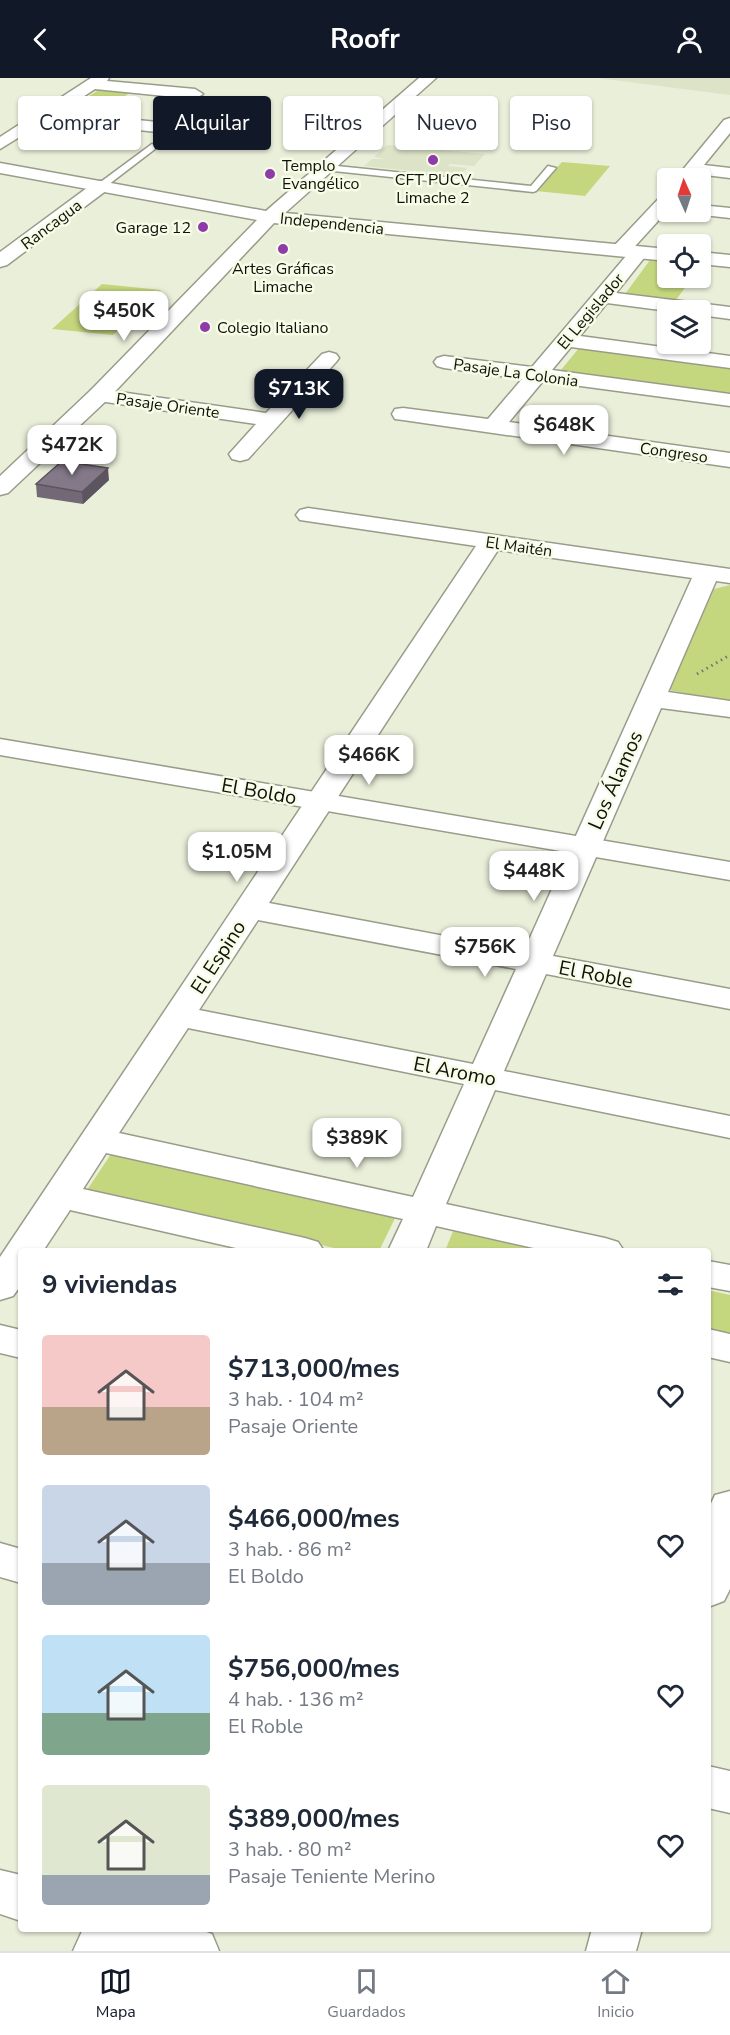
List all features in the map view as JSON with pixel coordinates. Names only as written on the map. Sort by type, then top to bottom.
[{"type":"street","points":[[0,488],[99,395],[270,217],[428,78]]},
{"type":"street","points":[[74,96],[96,81],[195,94]]},
{"type":"street","points":[[692,168],[726,130]]},
{"type":"street","points":[[0,144],[18,132]]},
{"type":"street","name":"Independencia","points":[[0,168],[270,217],[657,254]]},
{"type":"street","points":[[711,173],[730,173]]},
{"type":"street","name":"Rancagua","points":[[0,261],[101,186]]},
{"type":"street","points":[[711,211],[730,213]]},
{"type":"street","name":"El Legislador","points":[[494,426],[603,297],[630,251],[657,216]]},
{"type":"street","points":[[711,259],[730,261]]},
{"type":"street","points":[[603,297],[730,313]]},
{"type":"street","points":[[565,340],[730,362]]},
{"type":"street","points":[[240,454],[329,358]]},
{"type":"street","name":"Pasaje La Colonia","points":[[444,362],[730,400]]},
{"type":"street","name":"Pasaje Oriente","points":[[99,395],[273,420]]},
{"type":"street","name":"Congreso","points":[[403,414],[730,460]]},
{"type":"street","name":"El Maitén","points":[[308,515],[718,574]]},
{"type":"street","name":"El Espino","points":[[26,1248],[491,542]]},
{"type":"street","name":"Los Álamos","points":[[408,1248],[651,698],[718,574]]},
{"type":"street","points":[[651,698],[730,709]]},
{"type":"street","name":"El Boldo","points":[[0,747],[730,871]]},
{"type":"street","name":"El Roble","points":[[249,909],[730,999]]},
{"type":"street","name":"El Aromo","points":[[179,1016],[730,1127]]},
{"type":"street","points":[[97,1140],[590,1248]]},
{"type":"street","points":[[60,1196],[292,1248]]},
{"type":"street","points":[[0,1287],[18,1260]]},
{"type":"street","points":[[711,1275],[730,1278]]},
{"type":"street","points":[[0,1339],[18,1343]]},
{"type":"street","points":[[711,1344],[730,1348]]},
{"type":"street","points":[[711,1576],[723,1525]]},
{"type":"street","points":[[0,1560],[18,1565]]},
{"type":"street","points":[[711,1788],[730,1792]]},
{"type":"street","points":[[0,1892],[18,1897]]},
{"type":"street","points":[[98,1951],[107,1932]]},
{"type":"street","points":[[132,1932],[194,1951]]},
{"type":"street","points":[[611,1951],[616,1932]]},
{"type":"lane","points":[[101,186],[152,147]]},
{"type":"lane","points":[[327,168],[533,189],[551,168]]},
{"type":"shaded area","points":[[598,78],[730,78],[730,95]]},
{"type":"shaded area","name":"CFT PUCV Limache 2","points":[[387,145],[395,146],[395,150],[441,150],[485,154],[474,166],[450,164],[448,166],[467,168],[460,176],[364,166],[372,159],[387,159],[374,157]]},
{"type":"green space","points":[[100,89],[132,91],[125,96],[89,96]]},
{"type":"green space","points":[[562,162],[610,166],[585,196],[536,191]]},
{"type":"green space","points":[[650,260],[657,261],[657,288],[685,288],[676,300],[625,294]]},
{"type":"green space","points":[[102,284],[161,290],[113,335],[52,329]]},
{"type":"green space","points":[[579,348],[730,364],[730,398],[556,376]]},
{"type":"green space","points":[[730,585],[730,702],[669,690],[714,589]]},
{"type":"green space","points":[[115,1148],[398,1212],[380,1248],[334,1248],[87,1190]]},
{"type":"green space","points":[[453,1231],[528,1248],[446,1248]]},
{"type":"green space","points":[[711,1291],[730,1295],[730,1347],[711,1343]]},
{"type":"building","points":[[62,461],[108,468],[82,492],[36,484]]},
{"type":"place","name":"CFT PUCV Limache 2","points":[[433,160]]},
{"type":"place","name":"Templo Evangélico","points":[[270,174]]},
{"type":"place","name":"Garage 12","points":[[203,227]]},
{"type":"place","name":"Artes Gráficas Limache","points":[[283,249]]},
{"type":"place","name":"Colegio Italiano","points":[[205,327]]}]
